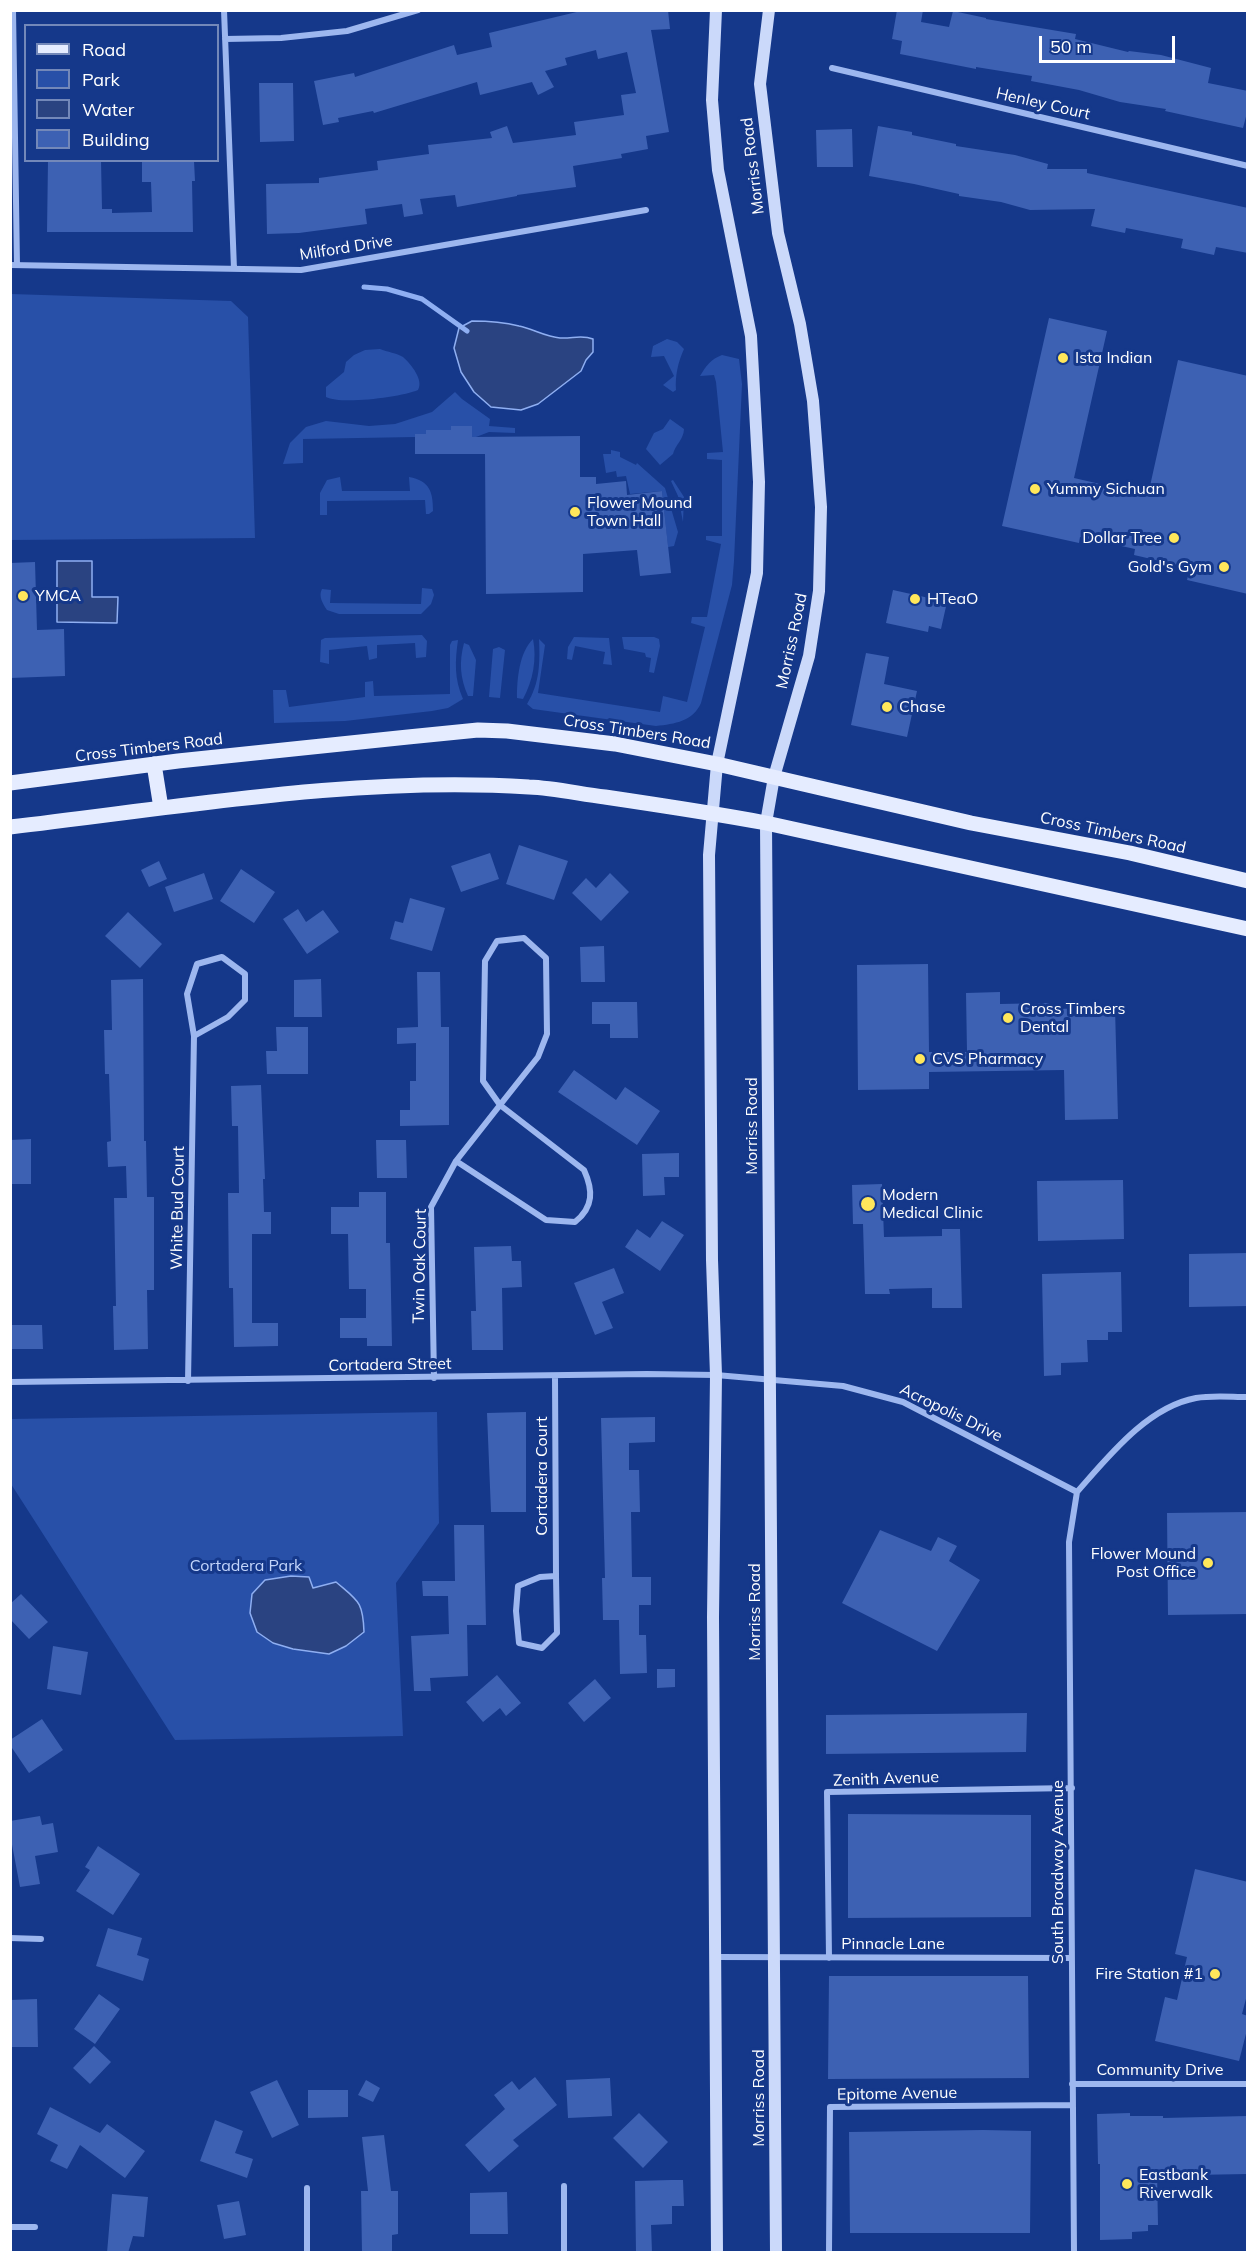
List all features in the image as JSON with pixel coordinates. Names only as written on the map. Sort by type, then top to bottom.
[{"type":"main road","name":"Morriss Road","points":[[716,10],[712,100],[718,170],[750,336],[759,482],[757,573],[717,764],[709,855],[712,1260],[716,1375],[713,1617],[717,2253]]},
{"type":"main road","name":"Morriss Road","points":[[769,10],[760,84],[778,233],[800,324],[813,401],[821,507],[819,591],[808,656],[774,777],[766,823],[776,2253]]},
{"type":"main road","name":"Cross Timbers Road","points":[[10,783],[154,764],[478,730],[615,744],[717,764],[971,823],[1130,853],[1248,881]]},
{"type":"main road","points":[[154,764],[161,808]]},
{"type":"main road","points":[[10,827],[221,800],[319,791],[436,785],[530,787],[713,813],[766,823],[1248,929]]},
{"type":"street","points":[[13,10],[14,265]]},
{"type":"street","points":[[224,10],[234,269]]},
{"type":"street","points":[[225,39],[281,38],[347,31],[418,10]]},
{"type":"street","name":"Henley Court","points":[[832,69],[1248,166]]},
{"type":"street","name":"Milford Drive","points":[[14,265],[301,270],[646,210]]},
{"type":"street","name":"Twin Oak Court","points":[[434,1378],[431,1207],[456,1161],[500,1105],[538,1057],[547,1034],[546,958],[524,938],[497,941],[485,962],[483,1081],[500,1105],[584,1170],[591,1184],[592,1200],[575,1222],[546,1220],[456,1161]]},
{"type":"street","name":"White Bud Court","points":[[188,1381],[194,1036],[187,994],[197,964],[222,957],[245,974],[245,1000],[228,1017],[194,1036]]},
{"type":"street","name":"Cortadera Street","points":[[10,1382],[716,1375],[770,1379]]},
{"type":"street","name":"Cortadera Court","points":[[555,1376],[557,1633],[542,1648],[519,1643],[516,1611],[518,1586],[540,1577],[556,1576]]},
{"type":"street","name":"Acropolis Drive","points":[[770,1379],[843,1386],[903,1402],[1077,1492]]},
{"type":"street","points":[[1077,1492],[1119,1443],[1159,1412],[1196,1398],[1248,1397]]},
{"type":"street","name":"South Broadway Avenue","points":[[1074,2253],[1069,1542],[1077,1492]]},
{"type":"street","name":"Zenith Avenue","points":[[830,1958],[827,1792],[1072,1788]]},
{"type":"street","points":[[10,1938],[41,1939]]},
{"type":"street","name":"Pinnacle Lane","points":[[716,1957],[1071,1958]]},
{"type":"street","name":"Community Drive","points":[[1072,2084],[1248,2084]]},
{"type":"street","name":"Epitome Avenue","points":[[829,2253],[830,2107],[1072,2105]]},
{"type":"street","points":[[564,2186],[564,2253]]},
{"type":"street","points":[[307,2188],[307,2253]]},
{"type":"street","points":[[10,2227],[35,2226]]},
{"type":"green space","points":[[11,294],[231,301],[248,317],[255,538],[11,540]]},
{"type":"green space","points":[[667,339],[677,342],[684,349],[677,369],[676,390],[673,392],[663,385],[674,376],[664,356],[651,357],[653,346]]},
{"type":"green space","points":[[380,349],[398,354],[406,360],[418,377],[418,390],[372,399],[344,400],[326,397],[326,387],[344,372],[346,362],[365,350]]},
{"type":"green space","points":[[722,355],[739,359],[742,384],[734,561],[732,585],[698,709],[688,718],[676,723],[656,726],[533,709],[527,704],[538,673],[539,639],[545,645],[538,693],[660,712],[663,696],[687,702],[705,627],[691,623],[692,617],[707,617],[721,544],[706,540],[706,536],[722,536],[722,460],[707,459],[707,453],[723,452],[716,382],[714,375],[700,376],[709,363]]},
{"type":"green space","points":[[455,392],[490,419],[489,426],[515,428],[515,433],[489,432],[476,437],[475,454],[472,454],[472,426],[452,426],[451,430],[426,430],[426,434],[415,434],[415,437],[303,439],[303,463],[283,464],[290,443],[306,427],[326,421],[369,426],[395,424],[432,412]]},
{"type":"green space","points":[[670,419],[684,429],[684,433],[673,454],[660,465],[646,449],[654,433],[663,429]]},
{"type":"green space","points":[[611,450],[620,452],[620,457],[636,465],[637,463],[665,488],[678,532],[674,546],[668,547],[662,491],[630,494],[626,476],[617,477],[616,471],[606,473],[603,454],[611,454]]},
{"type":"green space","points":[[340,477],[342,491],[410,491],[409,477],[422,481],[431,493],[433,511],[426,514],[425,500],[327,501],[327,515],[320,515],[320,493],[327,480]]},
{"type":"green space","points":[[673,480],[684,497],[683,522],[678,496],[671,481]]},
{"type":"green space","points":[[422,588],[432,589],[434,595],[431,604],[421,614],[339,614],[327,610],[321,594],[322,589],[331,590],[330,603],[421,604]]},
{"type":"green space","points":[[422,635],[427,641],[426,657],[416,658],[415,643],[377,645],[377,658],[369,660],[367,646],[329,650],[329,664],[320,662],[321,640],[325,638]]},
{"type":"green space","points":[[574,637],[609,638],[612,665],[603,664],[605,652],[575,646],[572,660],[567,659],[568,647]]},
{"type":"green space","points":[[622,637],[659,639],[660,646],[654,673],[649,672],[651,658],[646,657],[645,653],[624,649]]},
{"type":"green space","points":[[533,639],[535,654],[532,677],[523,699],[517,698],[518,675],[522,659]]},
{"type":"green space","points":[[458,640],[456,670],[463,699],[448,708],[345,721],[274,723],[273,690],[286,690],[289,707],[365,697],[365,682],[373,681],[374,696],[450,694],[450,645],[452,641]]},
{"type":"green space","points":[[464,643],[469,645],[476,660],[473,696],[468,696],[463,683],[461,657]]},
{"type":"green space","points":[[499,647],[505,650],[500,698],[489,697],[493,649]]},
{"type":"green space","name":"Cortadera Park","points":[[437,1412],[439,1523],[396,1583],[403,1736],[175,1740],[11,1484],[11,1419]]},
{"type":"water","points":[[472,321],[524,327],[555,337],[593,339],[593,352],[581,371],[538,404],[521,410],[491,407],[474,392],[461,372],[454,348],[459,328]]},
{"type":"water","points":[[57,561],[92,561],[92,597],[118,597],[117,623],[57,622]]},
{"type":"water","points":[[291,1576],[309,1577],[313,1588],[336,1582],[350,1593],[361,1608],[364,1632],[346,1646],[329,1654],[293,1649],[273,1643],[257,1632],[250,1613],[252,1594],[265,1580]]},
{"type":"building","points":[[585,10],[668,10],[670,29],[651,30],[669,132],[646,136],[648,149],[621,154],[622,158],[573,166],[576,187],[517,195],[457,207],[455,195],[420,199],[423,214],[404,217],[402,204],[365,209],[367,224],[299,233],[267,234],[266,184],[319,183],[319,178],[378,170],[377,161],[429,154],[428,145],[492,138],[490,132],[507,126],[513,143],[576,135],[574,122],[624,115],[621,95],[636,93],[627,52],[598,59],[596,50],[565,58],[567,65],[545,71],[554,87],[538,95],[532,82],[480,95],[477,82],[374,113],[373,111],[338,118],[339,122],[323,125],[314,81],[354,73],[355,77],[454,45],[457,55],[492,47],[489,33]]},
{"type":"building","points":[[897,10],[923,10],[921,22],[949,27],[953,11],[1076,34],[1075,39],[1128,52],[1161,55],[1211,68],[1208,83],[1248,91],[1248,109],[1243,128],[1165,111],[1166,109],[1120,102],[1079,90],[1031,81],[1032,76],[976,67],[976,69],[900,54],[902,41],[892,39]]},
{"type":"building","points":[[259,83],[293,83],[294,141],[260,142]]},
{"type":"building","points":[[878,126],[912,132],[912,135],[956,144],[956,146],[1015,155],[1048,164],[1047,169],[1087,169],[1087,173],[1248,208],[1248,253],[1216,247],[1214,255],[1181,248],[1183,239],[1126,228],[1125,233],[1091,226],[1095,209],[1030,210],[1001,202],[959,196],[959,194],[914,184],[869,176]]},
{"type":"building","points":[[852,129],[853,167],[817,167],[816,130]]},
{"type":"building","points":[[48,162],[101,162],[102,209],[112,209],[112,213],[152,212],[151,182],[142,182],[142,162],[194,162],[193,232],[47,232]]},
{"type":"building","points":[[1049,318],[1107,331],[1074,478],[1148,495],[1178,360],[1248,376],[1248,594],[1187,580],[1190,568],[1134,555],[1135,549],[1080,537],[1079,543],[1002,526]]},
{"type":"building","name":"Flower Mound Town Hall","points":[[451,426],[472,426],[472,437],[580,436],[580,477],[596,477],[596,484],[626,481],[627,495],[662,491],[671,573],[640,576],[637,550],[583,554],[583,592],[486,594],[485,454],[415,454],[415,434],[426,434],[426,430],[451,430]]},
{"type":"building","name":"YMCA","points":[[35,562],[37,630],[64,629],[65,676],[10,678],[10,563]]},
{"type":"building","name":"HTeaO","points":[[893,590],[947,602],[941,629],[929,626],[928,632],[886,623]]},
{"type":"building","points":[[866,653],[889,657],[884,684],[917,691],[907,737],[851,725]]},
{"type":"building","points":[[519,845],[568,861],[554,900],[506,884]]},
{"type":"building","points":[[490,853],[499,879],[461,892],[451,866]]},
{"type":"building","points":[[159,861],[167,879],[149,887],[141,870]]},
{"type":"building","points":[[241,869],[275,892],[254,923],[220,901]]},
{"type":"building","points":[[204,873],[213,899],[174,912],[165,887]]},
{"type":"building","points":[[610,873],[629,892],[601,921],[572,893],[586,878],[596,888]]},
{"type":"building","points":[[410,898],[445,908],[432,951],[390,939],[395,921],[403,923]]},
{"type":"building","points":[[298,909],[306,922],[323,910],[339,932],[307,954],[283,919]]},
{"type":"building","points":[[128,912],[162,944],[140,968],[105,936]]},
{"type":"building","points":[[604,946],[605,982],[581,982],[580,947]]},
{"type":"building","points":[[928,964],[929,1052],[967,1052],[966,993],[1000,992],[1000,1004],[1049,1003],[1049,1009],[1115,1008],[1118,1119],[1065,1120],[1064,1070],[929,1072],[929,1089],[858,1090],[857,965]]},
{"type":"building","points":[[417,972],[440,972],[441,1027],[449,1027],[449,1125],[400,1126],[400,1110],[410,1110],[410,1081],[416,1081],[416,1043],[397,1044],[397,1028],[418,1027]]},
{"type":"building","points":[[143,979],[144,1141],[146,1141],[147,1197],[154,1197],[154,1290],[147,1290],[148,1349],[114,1350],[113,1306],[116,1306],[114,1198],[127,1198],[126,1166],[108,1167],[107,1142],[111,1141],[109,1074],[105,1074],[104,1030],[112,1030],[111,980]]},
{"type":"building","points":[[321,979],[322,1017],[294,1017],[294,980]]},
{"type":"building","points":[[592,1002],[637,1002],[638,1038],[610,1038],[610,1024],[592,1024]]},
{"type":"building","points":[[276,1027],[308,1027],[308,1074],[267,1074],[266,1051],[277,1051]]},
{"type":"building","points":[[574,1070],[616,1100],[625,1087],[660,1111],[637,1145],[558,1092]]},
{"type":"building","points":[[261,1085],[264,1212],[271,1212],[271,1234],[252,1234],[252,1323],[278,1323],[278,1346],[234,1347],[233,1288],[229,1288],[228,1193],[239,1193],[238,1126],[232,1126],[231,1086]]},
{"type":"building","points":[[31,1139],[31,1184],[10,1184],[10,1140]]},
{"type":"building","points":[[376,1140],[406,1140],[407,1178],[377,1178]]},
{"type":"building","points":[[679,1153],[679,1177],[664,1177],[665,1195],[643,1196],[642,1154]]},
{"type":"building","points":[[1123,1180],[1124,1239],[1038,1241],[1037,1181]]},
{"type":"building","points":[[882,1184],[884,1237],[942,1236],[942,1229],[960,1229],[962,1308],[932,1308],[932,1288],[889,1289],[890,1294],[865,1294],[863,1224],[853,1224],[852,1185]]},
{"type":"building","points":[[359,1192],[386,1192],[386,1243],[390,1243],[392,1346],[367,1346],[367,1338],[340,1338],[340,1318],[366,1318],[366,1289],[349,1289],[348,1234],[331,1234],[331,1207],[359,1207]]},
{"type":"building","points":[[662,1221],[684,1235],[660,1271],[625,1247],[637,1229],[650,1238]]},
{"type":"building","points":[[511,1246],[512,1261],[521,1261],[522,1287],[502,1288],[503,1350],[472,1350],[471,1311],[476,1311],[474,1247]]},
{"type":"building","points":[[1248,1253],[1248,1306],[1189,1307],[1189,1254]]},
{"type":"building","points":[[614,1268],[624,1293],[602,1302],[613,1328],[595,1335],[574,1283]]},
{"type":"building","points":[[1121,1272],[1122,1332],[1108,1332],[1108,1340],[1087,1340],[1088,1362],[1061,1363],[1061,1375],[1044,1376],[1042,1274]]},
{"type":"building","points":[[10,1325],[42,1325],[43,1349],[10,1349]]},
{"type":"building","points":[[526,1412],[526,1512],[491,1512],[487,1413]]},
{"type":"building","points":[[655,1417],[655,1442],[629,1443],[629,1470],[639,1470],[640,1512],[631,1512],[632,1577],[651,1577],[651,1605],[639,1605],[639,1635],[646,1635],[647,1673],[620,1674],[619,1620],[603,1620],[602,1578],[605,1578],[601,1418]]},
{"type":"building","name":"Flower Mound Post Office","points":[[1248,1512],[1248,1614],[1168,1615],[1167,1513]]},
{"type":"building","points":[[454,1525],[484,1525],[486,1625],[467,1625],[468,1676],[430,1678],[431,1691],[414,1691],[411,1636],[449,1634],[448,1596],[423,1596],[422,1581],[455,1581]]},
{"type":"building","points":[[880,1530],[931,1551],[938,1537],[957,1546],[949,1561],[980,1580],[937,1651],[842,1603]]},
{"type":"building","points":[[21,1594],[48,1622],[29,1639],[10,1619],[10,1604]]},
{"type":"building","points":[[53,1646],[88,1652],[81,1695],[47,1689]]},
{"type":"building","points":[[657,1669],[675,1669],[675,1687],[657,1688]]},
{"type":"building","points":[[497,1675],[521,1703],[506,1716],[500,1708],[483,1722],[466,1702]]},
{"type":"building","points":[[595,1679],[611,1698],[584,1722],[568,1703]]},
{"type":"building","points":[[1027,1713],[1026,1752],[826,1754],[826,1715]]},
{"type":"building","points":[[42,1719],[63,1750],[29,1773],[10,1745],[10,1740]]},
{"type":"building","points":[[848,1814],[1031,1815],[1031,1917],[848,1918]]},
{"type":"building","points":[[40,1816],[42,1825],[53,1823],[58,1852],[35,1856],[40,1884],[20,1887],[10,1834],[10,1821]]},
{"type":"building","points":[[98,1846],[140,1874],[113,1915],[76,1891],[90,1870],[85,1867]]},
{"type":"building","name":"Fire Station #1","points":[[1195,1869],[1248,1882],[1248,1991],[1242,2014],[1248,2016],[1248,2026],[1239,2061],[1155,2041],[1165,1997],[1177,2000],[1187,1957],[1175,1954]]},
{"type":"building","points":[[108,1928],[142,1938],[137,1955],[149,1959],[143,1981],[96,1966]]},
{"type":"building","points":[[829,1976],[1028,1976],[1029,2078],[828,2079]]},
{"type":"building","points":[[99,1994],[120,2009],[95,2044],[74,2029]]},
{"type":"building","points":[[37,1999],[38,2047],[10,2047],[10,2000]]},
{"type":"building","points":[[94,2046],[111,2062],[90,2084],[73,2068]]},
{"type":"building","points":[[535,2077],[557,2105],[513,2140],[519,2146],[489,2172],[465,2145],[505,2109],[494,2095],[512,2081],[519,2090]]},
{"type":"building","points":[[610,2078],[612,2116],[568,2118],[566,2080]]},
{"type":"building","points":[[277,2080],[299,2125],[272,2138],[250,2092]]},
{"type":"building","points":[[366,2080],[380,2088],[373,2102],[358,2095]]},
{"type":"building","points":[[308,2090],[348,2090],[348,2117],[308,2118]]},
{"type":"building","points":[[50,2107],[100,2133],[107,2124],[145,2151],[125,2178],[80,2145],[67,2169],[50,2161],[58,2145],[37,2134]]},
{"type":"building","points":[[639,2113],[668,2142],[643,2168],[613,2138]]},
{"type":"building","name":"Eastbank Riverwalk","points":[[1130,2113],[1130,2116],[1163,2116],[1163,2118],[1247,2116],[1248,2174],[1192,2175],[1192,2171],[1157,2172],[1158,2225],[1148,2225],[1148,2231],[1132,2232],[1132,2239],[1100,2240],[1100,2164],[1098,2164],[1097,2114]]},
{"type":"building","points":[[215,2120],[243,2131],[235,2153],[253,2159],[247,2178],[200,2161]]},
{"type":"building","points":[[1031,2131],[1030,2233],[850,2233],[849,2132]]},
{"type":"building","points":[[384,2135],[391,2191],[398,2191],[398,2234],[392,2235],[392,2253],[362,2253],[361,2191],[368,2191],[362,2137]]},
{"type":"building","points":[[683,2180],[684,2206],[672,2206],[672,2224],[651,2225],[652,2253],[636,2253],[635,2181]]},
{"type":"building","points":[[507,2192],[508,2234],[470,2234],[470,2193]]},
{"type":"building","points":[[112,2194],[148,2197],[144,2237],[133,2236],[128,2253],[107,2253]]},
{"type":"building","points":[[239,2201],[246,2235],[224,2239],[217,2205]]},
{"type":"waterway","points":[[364,287],[387,289],[422,299],[467,331]]},
{"type":"place","name":"Ista Indian","points":[[1063,358]]},
{"type":"place","name":"Yummy Sichuan","points":[[1035,489]]},
{"type":"place","name":"Flower Mound Town Hall","points":[[575,512]]},
{"type":"place","name":"Dollar Tree","points":[[1174,538]]},
{"type":"place","name":"Gold's Gym","points":[[1224,567]]},
{"type":"place","name":"YMCA","points":[[23,596]]},
{"type":"place","name":"HTeaO","points":[[915,599]]},
{"type":"place","name":"Chase","points":[[887,707]]},
{"type":"place","name":"Cross Timbers Dental","points":[[1008,1018]]},
{"type":"place","name":"CVS Pharmacy","points":[[920,1059]]},
{"type":"place","name":"Modern Medical Clinic","points":[[868,1204]]},
{"type":"place","name":"Flower Mound Post Office","points":[[1208,1563]]},
{"type":"place","name":"Fire Station #1","points":[[1215,1974]]},
{"type":"place","name":"Eastbank Riverwalk","points":[[1127,2184]]}]
